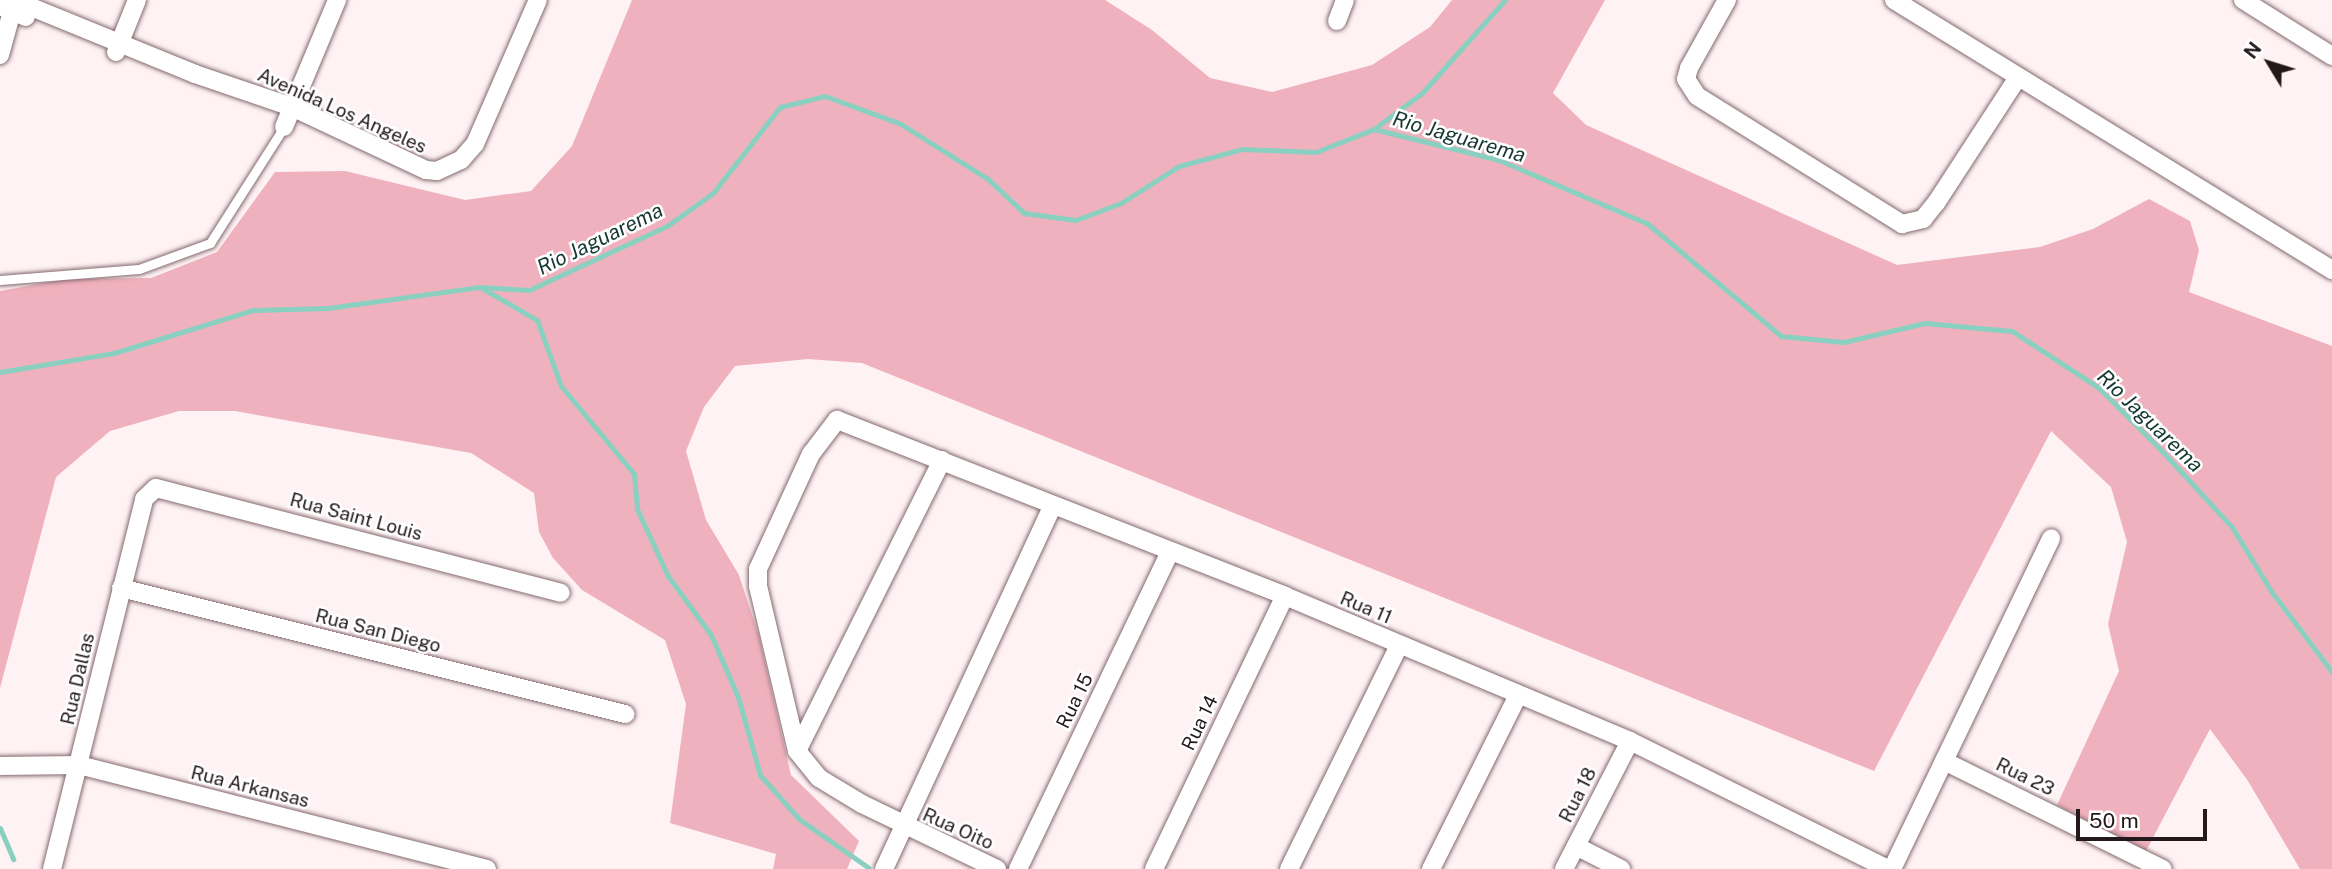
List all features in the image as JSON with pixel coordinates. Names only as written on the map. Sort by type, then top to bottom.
[{"type":"street","points":[[118,48],[137,0]]},
{"type":"street","points":[[284,127],[337,0]]},
{"type":"street","name":"Avenida Los Angeles","points":[[9,6],[118,48],[292,107],[426,170],[448,168],[475,144],[486,126],[538,0]]},
{"type":"street","points":[[1337,21],[1345,0]]},
{"type":"street","points":[[1727,0],[1689,68],[1686,79],[1690,88],[1902,224],[1923,219],[1936,203],[2018,77]]},
{"type":"street","points":[[1894,0],[2332,270]]},
{"type":"street","points":[[2242,0],[2332,56]]},
{"type":"street","points":[[0,55],[9,6]]},
{"type":"street","name":"Rua 11","points":[[797,751],[758,586],[758,569],[822,435],[837,420],[846,421],[1052,507],[1285,596],[1630,741],[1890,869]]},
{"type":"street","points":[[797,751],[942,460]]},
{"type":"street","name":"Rua Saint Louis","points":[[144,499],[164,487],[561,593]]},
{"type":"street","name":"Rua Dallas","points":[[52,869],[144,499]]},
{"type":"street","points":[[884,869],[1052,507]]},
{"type":"street","points":[[1890,869],[2050,538]]},
{"type":"street","name":"Rua 15","points":[[1018,869],[1170,552]]},
{"type":"street","name":"Rua San Diego","points":[[121,588],[625,714]]},
{"type":"street","name":"Rua 14","points":[[1154,869],[1285,596]]},
{"type":"street","points":[[1289,869],[1399,645]]},
{"type":"street","points":[[1431,869],[1518,695]]},
{"type":"street","name":"Rua 18","points":[[1564,869],[1630,741]]},
{"type":"street","name":"Rua Oito","points":[[797,751],[819,778],[902,827],[997,869]]},
{"type":"street","name":"Rua 23","points":[[1944,761],[2163,869]]},
{"type":"street","name":"Rua Arkansas","points":[[0,766],[79,765],[488,869]]},
{"type":"street","points":[[1576,846],[1621,869]]},
{"type":"lane","points":[[0,280],[139,269],[210,243],[284,127]]},
{"type":"shaded area","points":[[632,0],[1105,0],[1152,30],[1210,78],[1272,92],[1372,65],[1430,27],[1452,0],[1605,0],[1553,93],[1586,125],[1897,265],[2040,247],[2093,229],[2149,199],[2190,221],[2199,250],[2189,292],[2332,346],[2332,869],[2300,869],[2248,781],[2210,729],[2146,851],[2057,805],[2119,671],[2108,624],[2127,542],[2111,487],[2051,431],[1874,771],[862,363],[808,359],[735,366],[704,407],[686,451],[706,520],[739,575],[759,636],[791,775],[859,841],[847,869],[773,869],[776,854],[670,823],[686,704],[665,640],[582,590],[553,558],[539,532],[534,493],[471,453],[235,411],[179,411],[110,431],[56,477],[0,688],[0,291],[66,279],[151,278],[217,252],[275,172],[345,171],[465,200],[531,191],[572,146]]},
{"type":"waterway","points":[[1374,129],[1422,93],[1505,0]]},
{"type":"waterway","name":"Rio Jaguarema","points":[[0,372],[114,353],[253,310],[328,308],[479,287],[529,290],[667,226],[713,193],[780,107],[825,96],[901,124],[988,179],[1024,213],[1076,220],[1121,203],[1179,166],[1242,149],[1316,152],[1374,129],[1499,160],[1648,224],[1781,336],[1844,342],[1925,323],[2012,331],[2099,388],[2162,451],[2232,527],[2271,591],[2332,672]]},
{"type":"waterway","points":[[480,287],[537,320],[561,386],[634,474],[637,509],[668,576],[711,635],[738,697],[760,775],[799,819],[869,868]]},
{"type":"waterway","points":[[0,828],[13,859]]}]
